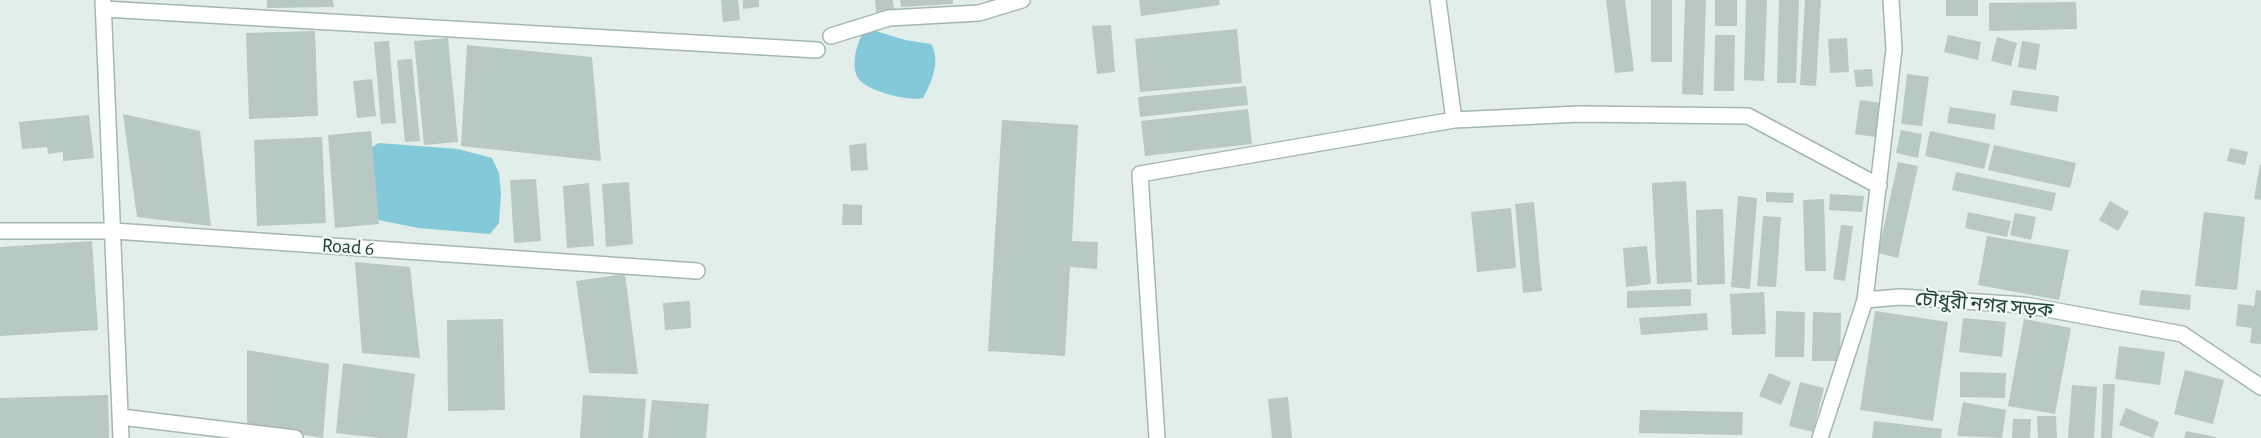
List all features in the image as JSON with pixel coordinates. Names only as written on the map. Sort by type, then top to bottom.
[{"type":"street","points":[[831,36],[889,18],[978,13],[1022,0]]},
{"type":"street","points":[[1438,0],[1454,120]]},
{"type":"street","points":[[1820,438],[1865,300],[1894,49],[1891,0]]},
{"type":"street","points":[[121,438],[114,231],[103,5],[817,50]]},
{"type":"street","points":[[1158,438],[1140,174],[1454,120],[1580,114],[1748,116],[1879,186]]},
{"type":"street","name":"Road 6","points":[[0,231],[114,231],[696,271]]},
{"type":"street","name":"চৌধুরী নগর সড়ক","points":[[1865,300],[1900,298],[2025,305],[2182,334],[2261,387]]},
{"type":"street","points":[[121,417],[295,438]]},
{"type":"water","points":[[876,31],[905,40],[931,44],[935,57],[934,71],[923,98],[899,97],[878,91],[862,83],[858,78],[855,68],[855,55],[858,43],[863,33]]},
{"type":"water","points":[[379,143],[458,149],[492,158],[499,173],[501,193],[499,223],[490,234],[418,228],[364,217],[358,155]]},
{"type":"building","points":[[267,0],[333,0],[334,7],[267,8]]},
{"type":"building","points":[[721,0],[738,0],[740,20],[723,22]]},
{"type":"building","points":[[743,0],[759,0],[759,7],[743,9]]},
{"type":"building","points":[[875,0],[893,0],[894,11],[876,12]]},
{"type":"building","points":[[900,0],[953,0],[953,4],[901,7]]},
{"type":"building","points":[[1139,0],[1219,0],[1220,5],[1141,16]]},
{"type":"building","points":[[1606,0],[1625,0],[1634,71],[1615,73]]},
{"type":"building","points":[[1651,0],[1672,0],[1672,62],[1651,62]]},
{"type":"building","points":[[1685,0],[1706,0],[1703,95],[1682,94]]},
{"type":"building","points":[[1715,0],[1737,0],[1737,26],[1715,26]]},
{"type":"building","points":[[1746,0],[1767,0],[1764,81],[1744,80]]},
{"type":"building","points":[[1779,0],[1799,0],[1796,83],[1777,83]]},
{"type":"building","points":[[1805,0],[1821,0],[1816,86],[1800,85]]},
{"type":"building","points":[[1946,0],[1978,0],[1978,16],[1946,16]]},
{"type":"building","points":[[2076,2],[2077,29],[1989,31],[1989,3]]},
{"type":"building","points":[[1111,25],[1115,72],[1097,74],[1092,26]]},
{"type":"building","points":[[1237,29],[1242,83],[1140,92],[1135,39]]},
{"type":"building","points":[[315,31],[318,116],[249,119],[246,33]]},
{"type":"building","points":[[1715,35],[1735,35],[1734,91],[1714,91]]},
{"type":"building","points":[[1948,35],[1981,42],[1978,60],[1944,52]]},
{"type":"building","points":[[1997,37],[2017,43],[2011,66],[1991,61]]},
{"type":"building","points":[[448,38],[458,142],[424,145],[414,41]]},
{"type":"building","points":[[1847,38],[1849,72],[1830,73],[1828,39]]},
{"type":"building","points":[[389,41],[396,123],[381,124],[374,42]]},
{"type":"building","points":[[2022,41],[2040,44],[2036,70],[2018,67]]},
{"type":"building","points":[[467,45],[592,57],[601,161],[461,146]]},
{"type":"building","points":[[412,59],[420,141],[405,142],[397,60]]},
{"type":"building","points":[[1872,69],[1873,86],[1856,87],[1854,70]]},
{"type":"building","points":[[1907,74],[1929,77],[1922,126],[1901,124]]},
{"type":"building","points":[[372,79],[376,116],[357,118],[353,81]]},
{"type":"building","points":[[1246,86],[1248,105],[1140,117],[1138,97]]},
{"type":"building","points":[[2013,90],[2059,96],[2057,112],[2010,105]]},
{"type":"building","points":[[1860,100],[1881,103],[1875,137],[1855,134]]},
{"type":"building","points":[[1950,107],[1996,114],[1994,130],[1947,123]]},
{"type":"building","points":[[1248,109],[1252,144],[1145,156],[1141,121]]},
{"type":"building","points":[[123,114],[200,131],[211,226],[137,217]]},
{"type":"building","points":[[89,115],[94,158],[63,161],[63,152],[48,154],[47,147],[22,149],[19,122]]},
{"type":"building","points":[[1002,120],[1078,125],[1072,241],[1098,242],[1097,269],[1070,267],[1065,356],[988,351]]},
{"type":"building","points":[[1901,130],[1922,134],[1918,158],[1896,153]]},
{"type":"building","points":[[371,131],[379,224],[335,228],[328,135]]},
{"type":"building","points":[[1930,131],[1990,144],[1984,169],[1925,156]]},
{"type":"building","points":[[322,137],[326,223],[257,226],[254,140]]},
{"type":"building","points":[[866,143],[868,170],[851,171],[849,145]]},
{"type":"building","points":[[1994,145],[2076,163],[2070,188],[1988,170]]},
{"type":"building","points":[[2230,148],[2248,152],[2245,165],[2227,161]]},
{"type":"building","points":[[1898,162],[1918,166],[1898,258],[1878,253]]},
{"type":"building","points":[[2261,165],[2261,200],[2254,199]]},
{"type":"building","points":[[1956,172],[2056,193],[2052,211],[1952,190]]},
{"type":"building","points":[[536,179],[541,241],[514,243],[510,180]]},
{"type":"building","points":[[1686,181],[1692,282],[1657,284],[1652,183]]},
{"type":"building","points":[[629,182],[633,244],[606,247],[602,184]]},
{"type":"building","points":[[589,183],[594,246],[567,248],[563,186]]},
{"type":"building","points":[[1766,192],[1794,193],[1793,203],[1766,202]]},
{"type":"building","points":[[1830,194],[1864,196],[1862,212],[1829,210]]},
{"type":"building","points":[[1738,196],[1757,198],[1750,289],[1731,287]]},
{"type":"building","points":[[1824,199],[1826,271],[1805,271],[1803,200]]},
{"type":"building","points":[[2110,201],[2129,212],[2118,231],[2099,220]]},
{"type":"building","points":[[1534,202],[1542,291],[1523,293],[1515,204]]},
{"type":"building","points":[[843,204],[862,205],[862,225],[842,225]]},
{"type":"building","points":[[1511,208],[1516,268],[1477,272],[1471,212]]},
{"type":"building","points":[[1723,209],[1725,284],[1697,285],[1696,210]]},
{"type":"building","points":[[1968,212],[2011,221],[2007,237],[1965,228]]},
{"type":"building","points":[[2204,212],[2245,217],[2237,290],[2195,286]]},
{"type":"building","points":[[2015,213],[2036,217],[2031,240],[2010,235]]},
{"type":"building","points":[[1763,216],[1781,217],[1776,287],[1757,286]]},
{"type":"building","points":[[1841,225],[1853,226],[1845,281],[1833,279]]},
{"type":"building","points":[[1987,236],[2069,250],[2059,300],[1978,285]]},
{"type":"building","points":[[92,241],[98,330],[0,336],[0,247]]},
{"type":"building","points":[[1647,246],[1651,284],[1626,287],[1623,248]]},
{"type":"building","points":[[355,262],[410,267],[420,358],[362,353]]},
{"type":"building","points":[[625,274],[638,374],[589,373],[576,281]]},
{"type":"building","points":[[1691,289],[1691,306],[1627,308],[1627,291]]},
{"type":"building","points":[[2141,290],[2191,295],[2190,310],[2139,305]]},
{"type":"building","points":[[2256,290],[2261,291],[2261,344],[2250,343],[2252,328],[2236,326],[2238,304],[2254,306]]},
{"type":"building","points":[[1764,292],[1766,334],[1732,335],[1730,294]]},
{"type":"building","points":[[690,301],[691,328],[665,330],[663,303]]},
{"type":"building","points":[[1776,311],[1805,312],[1804,357],[1775,357]]},
{"type":"building","points":[[1875,311],[1948,322],[1933,421],[1860,410]]},
{"type":"building","points":[[1813,312],[1841,313],[1840,361],[1812,361]]},
{"type":"building","points":[[1707,313],[1708,330],[1641,335],[1639,318]]},
{"type":"building","points":[[1963,318],[2006,322],[2002,357],[1959,352]]},
{"type":"building","points":[[503,319],[505,410],[448,411],[447,320]]},
{"type":"building","points":[[2024,319],[2071,328],[2055,414],[2008,406]]},
{"type":"building","points":[[2119,346],[2165,352],[2160,385],[2115,379]]},
{"type":"building","points":[[247,350],[329,364],[323,438],[247,426]]},
{"type":"building","points":[[343,363],[415,374],[407,438],[380,438],[336,433]]},
{"type":"building","points":[[2185,370],[2224,380],[2213,424],[2174,414]]},
{"type":"building","points":[[1960,372],[2006,373],[2005,398],[1960,397]]},
{"type":"building","points":[[1769,373],[1791,382],[1781,405],[1759,396]]},
{"type":"building","points":[[1800,382],[1824,388],[1813,432],[1789,426]]},
{"type":"building","points":[[2103,384],[2115,384],[2112,438],[2101,438]]},
{"type":"building","points":[[2072,385],[2097,387],[2094,438],[2068,438]]},
{"type":"building","points":[[108,395],[109,438],[0,438],[0,398]]},
{"type":"building","points":[[583,395],[646,399],[643,438],[580,438]]},
{"type":"building","points":[[1288,397],[1292,438],[1272,438],[1268,399]]},
{"type":"building","points":[[652,400],[709,404],[706,438],[648,438]]},
{"type":"building","points":[[1963,402],[2006,410],[2002,438],[1957,436]]},
{"type":"building","points":[[2126,408],[2159,422],[2153,438],[2119,425]]},
{"type":"building","points":[[1640,410],[1743,412],[1742,435],[1639,433]]},
{"type":"building","points":[[2037,416],[2056,416],[2057,438],[2038,438]]},
{"type":"building","points":[[2013,419],[2031,419],[2030,438],[2012,438]]},
{"type":"building","points":[[1874,421],[1942,429],[1941,438],[1872,438]]},
{"type":"building","points":[[2186,431],[2216,437],[2216,438],[2184,438]]}]
